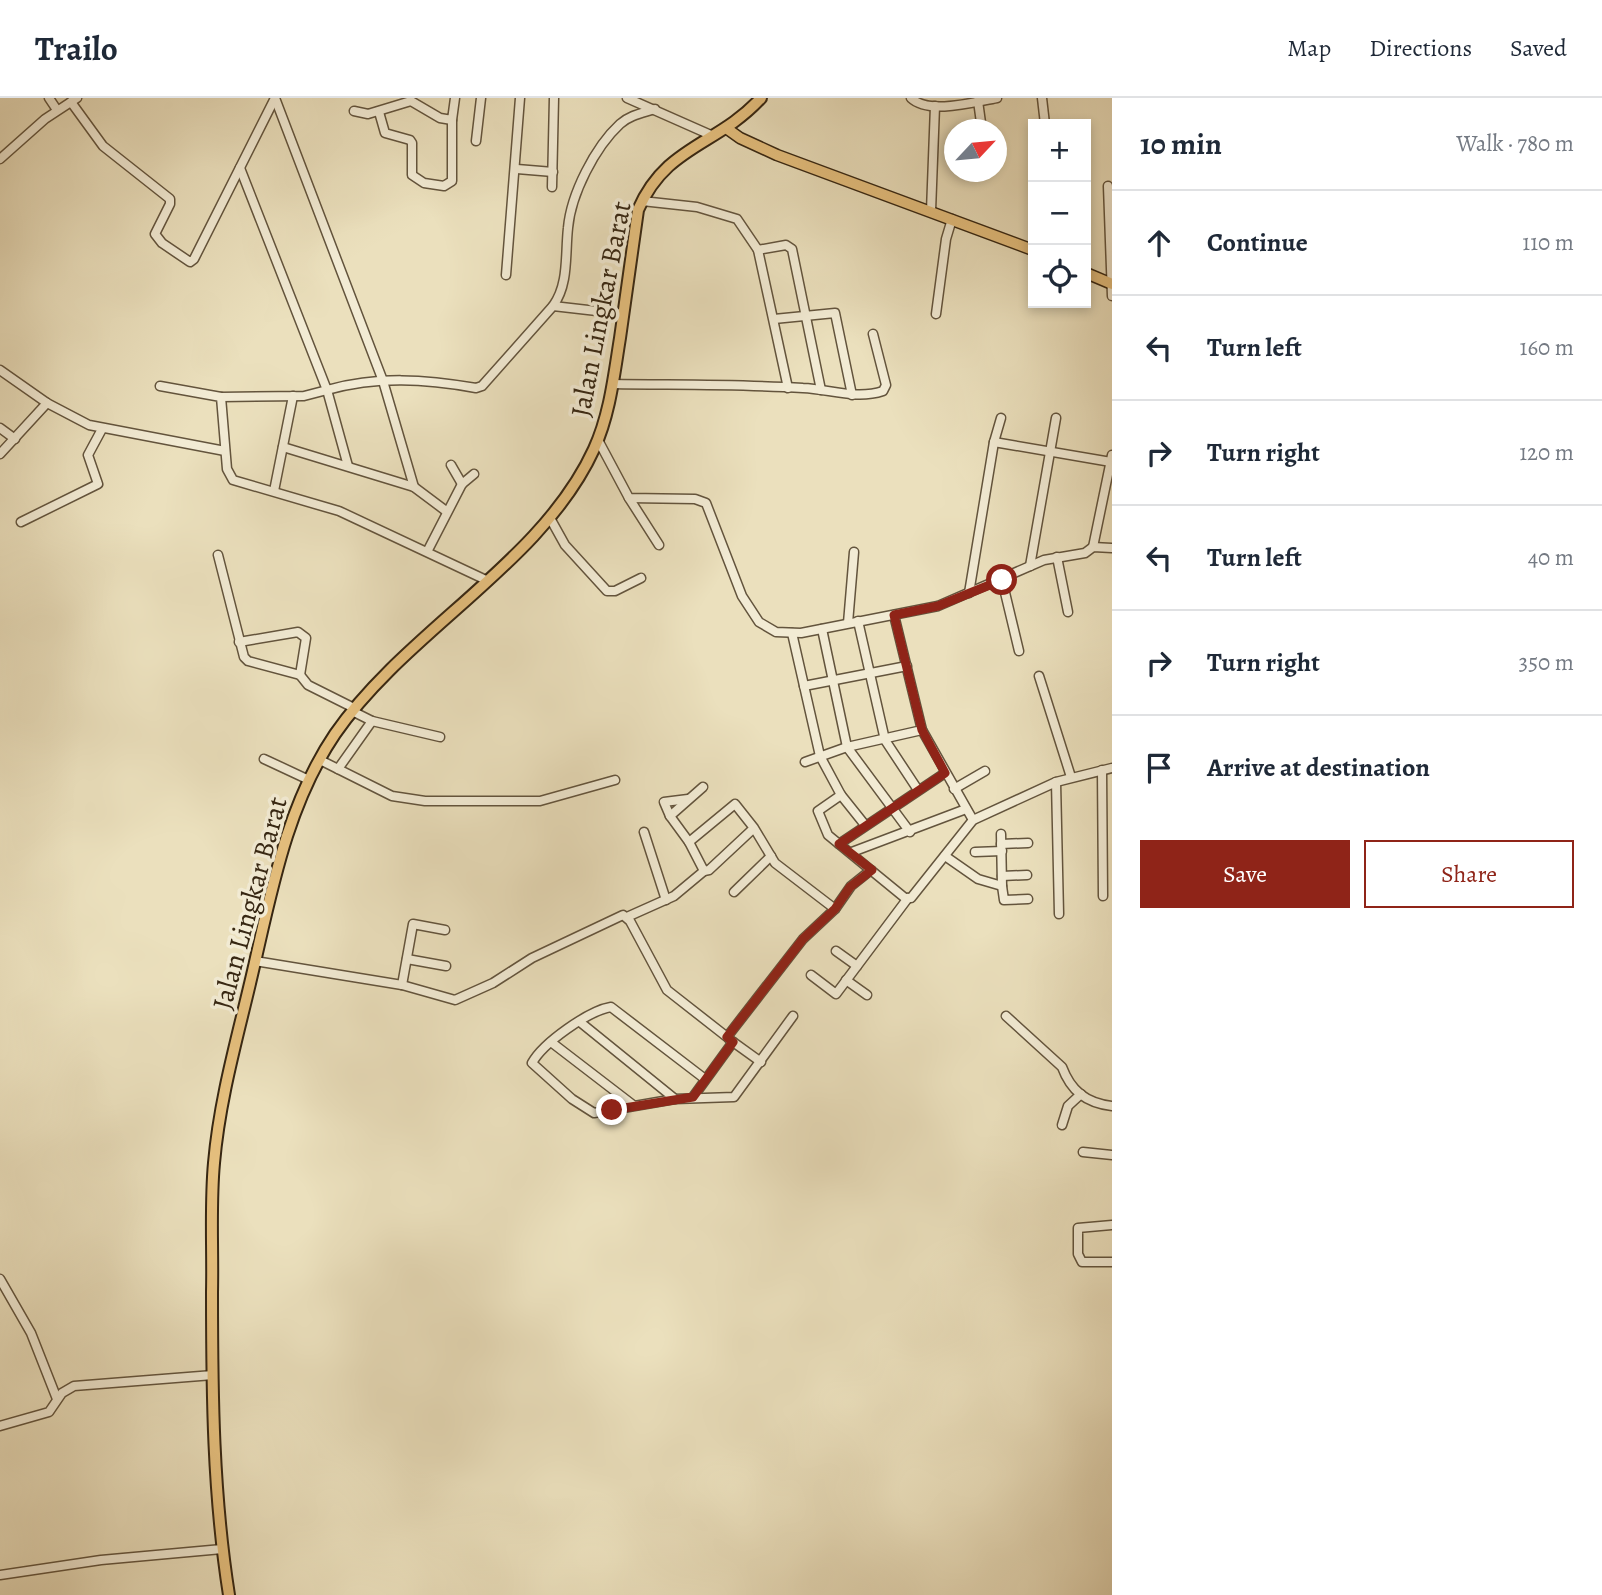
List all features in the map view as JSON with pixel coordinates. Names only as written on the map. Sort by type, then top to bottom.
[{"type":"highway","name":"Jalan Lingkar Barat","points":[[229,1595],[216,1490],[213,1375],[214,1162],[225,1086],[287,834],[309,780],[353,710],[393,666],[550,518],[581,473],[598,440],[613,384],[642,201],[651,182],[672,161],[726,128],[761,98]]},
{"type":"main road","points":[[726,128],[740,138],[777,155],[1028,248]]},
{"type":"main road","points":[[1091,275],[1111,284]]},
{"type":"street","points":[[50,98],[57,110]]},
{"type":"street","points":[[0,159],[57,110],[74,100],[103,146],[170,199],[155,234],[187,262],[194,259],[275,98]]},
{"type":"street","points":[[275,98],[383,381],[414,487]]},
{"type":"street","points":[[379,112],[385,134],[410,139],[412,175],[424,183],[444,186],[452,180],[452,120],[455,98]]},
{"type":"street","points":[[476,141],[481,98]]},
{"type":"street","points":[[506,275],[520,98]]},
{"type":"street","points":[[552,187],[554,98]]},
{"type":"street","points":[[627,98],[713,136]]},
{"type":"street","points":[[911,98],[915,102],[935,106],[997,98]]},
{"type":"street","points":[[1042,98],[1044,119]]},
{"type":"street","points":[[978,101],[980,119]]},
{"type":"street","points":[[354,111],[379,112],[411,102],[440,118],[452,120]]},
{"type":"street","points":[[931,211],[935,106]]},
{"type":"street","points":[[160,386],[221,397],[312,396],[360,382],[418,379],[480,387],[553,306],[564,284],[571,202],[577,186],[619,125],[631,116],[655,109]]},
{"type":"street","points":[[240,168],[327,390],[348,466]]},
{"type":"street","points":[[516,169],[553,172]]},
{"type":"street","points":[[1108,186],[1112,296]]},
{"type":"street","points":[[642,201],[697,206],[737,219],[758,250],[788,388]]},
{"type":"street","points":[[936,314],[946,239],[953,219]]},
{"type":"street","points":[[758,250],[791,247],[821,390]]},
{"type":"street","points":[[553,306],[623,314]]},
{"type":"street","points":[[774,320],[803,314],[836,314],[852,395]]},
{"type":"street","points":[[613,384],[788,388],[852,395],[874,394],[885,388],[873,334]]},
{"type":"street","points":[[0,370],[47,403],[102,429],[225,451]]},
{"type":"street","points":[[274,491],[293,396]]},
{"type":"street","points":[[221,397],[227,469],[233,480],[340,511],[428,550],[486,580]]},
{"type":"street","points":[[0,454],[47,403]]},
{"type":"street","points":[[969,593],[1000,418]]},
{"type":"street","points":[[1030,566],[1056,418]]},
{"type":"street","points":[[0,428],[15,439]]},
{"type":"street","points":[[21,522],[98,484],[88,455],[102,429]]},
{"type":"street","points":[[598,440],[629,498],[659,545]]},
{"type":"street","points":[[994,442],[1051,453],[1111,459],[1093,547]]},
{"type":"street","points":[[282,447],[414,487],[446,511]]},
{"type":"street","points":[[451,466],[462,484]]},
{"type":"street","points":[[428,550],[462,484],[474,474]]},
{"type":"street","points":[[629,498],[695,499],[706,503],[742,596],[753,613],[767,629],[792,633],[938,606],[1056,557],[1085,552],[1093,547],[1112,548]]},
{"type":"street","points":[[550,518],[565,545],[607,591],[615,591],[641,578]]},
{"type":"street","points":[[854,552],[853,622],[885,740],[918,790]]},
{"type":"street","points":[[218,555],[239,642],[248,661],[300,675],[308,685],[372,722],[440,737]]},
{"type":"street","points":[[1056,557],[1068,611]]},
{"type":"street","points":[[1002,580],[1019,651]]},
{"type":"street","points":[[894,615],[922,730],[974,820]]},
{"type":"street","points":[[822,629],[847,747],[910,832]]},
{"type":"street","points":[[239,642],[298,632],[303,634],[306,638],[300,675]]},
{"type":"street","points":[[792,633],[820,756],[841,795],[865,825]]},
{"type":"street","points":[[804,686],[907,666]]},
{"type":"street","points":[[1039,677],[1071,777]]},
{"type":"street","points":[[338,769],[372,722]]},
{"type":"street","points":[[805,762],[847,747],[922,730]]},
{"type":"street","points":[[264,759],[309,780]]},
{"type":"street","points":[[320,760],[399,798],[456,803],[540,801],[615,780]]},
{"type":"street","points":[[830,1003],[908,898],[974,820],[1056,782],[1112,768]]},
{"type":"street","points":[[1102,770],[1103,896]]},
{"type":"street","points":[[954,789],[985,771]]},
{"type":"street","points":[[839,844],[945,773]]},
{"type":"street","points":[[1056,782],[1059,914]]},
{"type":"street","points":[[670,816],[703,787]]},
{"type":"street","points":[[841,795],[818,811],[828,835],[908,898]]},
{"type":"street","points":[[689,799],[664,802],[704,871]]},
{"type":"street","points":[[689,842],[732,805],[739,806],[771,856],[788,876],[835,909]]},
{"type":"street","points":[[852,852],[966,809]]},
{"type":"street","points":[[627,917],[666,900],[691,885],[754,828]]},
{"type":"street","points":[[644,832],[666,900]]},
{"type":"street","points":[[1001,843],[1004,900],[1028,899]]},
{"type":"street","points":[[975,852],[1001,843],[1028,843]]},
{"type":"street","points":[[734,892],[771,856]]},
{"type":"street","points":[[944,856],[978,879],[1002,886]]},
{"type":"street","points":[[693,1097],[730,1039],[803,939],[835,909],[850,887],[872,870]]},
{"type":"street","points":[[1002,876],[1027,875]]},
{"type":"street","points":[[255,961],[402,985],[444,999],[459,1000],[493,983],[532,958],[619,914],[627,917],[667,990],[761,1062]]},
{"type":"street","points":[[402,985],[413,924],[445,930]]},
{"type":"street","points":[[836,951],[857,966]]},
{"type":"street","points":[[407,958],[446,966]]},
{"type":"street","points":[[811,975],[836,994]]},
{"type":"street","points":[[846,980],[867,995]]},
{"type":"street","points":[[705,1079],[614,1008],[602,1009],[580,1022],[551,1042],[533,1060],[533,1066],[582,1107],[594,1113],[675,1099],[736,1095],[793,1016]]},
{"type":"street","points":[[1006,1016],[1062,1067],[1074,1088],[1096,1104],[1112,1106]]},
{"type":"street","points":[[580,1022],[675,1099]]},
{"type":"street","points":[[551,1042],[633,1105]]},
{"type":"street","points":[[1062,1125],[1074,1088]]},
{"type":"street","points":[[1083,1152],[1112,1155]]},
{"type":"street","points":[[1112,1225],[1078,1228],[1078,1254],[1082,1262],[1112,1262]]},
{"type":"street","points":[[0,1279],[31,1332],[57,1399]]},
{"type":"street","points":[[0,1426],[49,1412],[57,1399],[74,1386],[213,1375]]},
{"type":"street","points":[[0,1575],[101,1560],[222,1549]]},
{"type":"route","points":[[612,1110],[693,1097],[733,1042],[727,1037],[803,939],[835,909],[850,887],[872,870],[839,844],[945,773],[922,730],[894,615],[938,606],[1002,580]]}]
